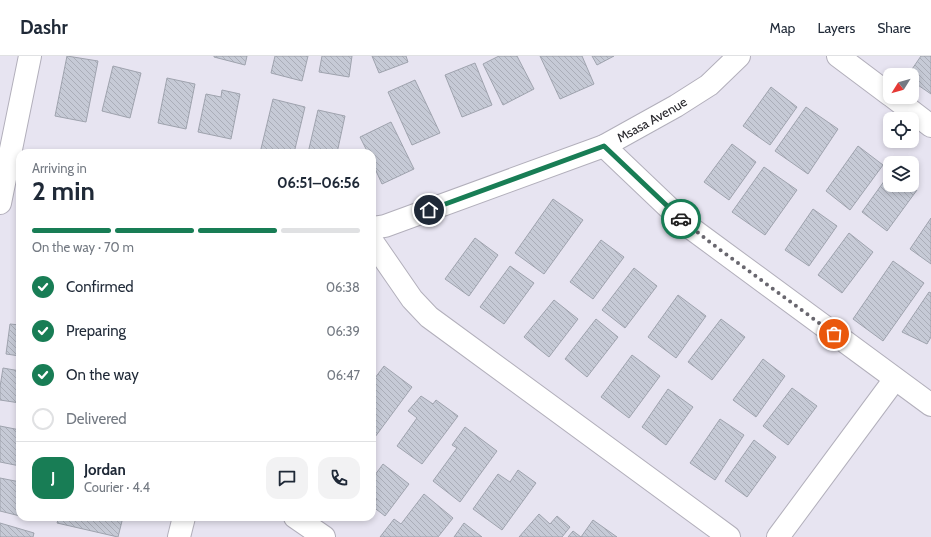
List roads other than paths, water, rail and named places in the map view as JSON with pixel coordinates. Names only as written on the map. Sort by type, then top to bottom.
[{"type":"street","points":[[0,203],[30,56]]},
{"type":"street","name":"Msasa Avenue","points":[[376,227],[385,226],[604,146],[676,106],[708,85],[739,56]]},
{"type":"street","points":[[838,56],[883,90]]},
{"type":"street","points":[[902,104],[931,126]]},
{"type":"street","points":[[604,146],[688,226],[931,405]]},
{"type":"street","points":[[376,247],[412,299],[429,318],[729,537]]},
{"type":"street","points":[[778,537],[895,379]]},
{"type":"street","points":[[179,537],[183,521]]},
{"type":"street","points":[[301,521],[324,537]]}]
